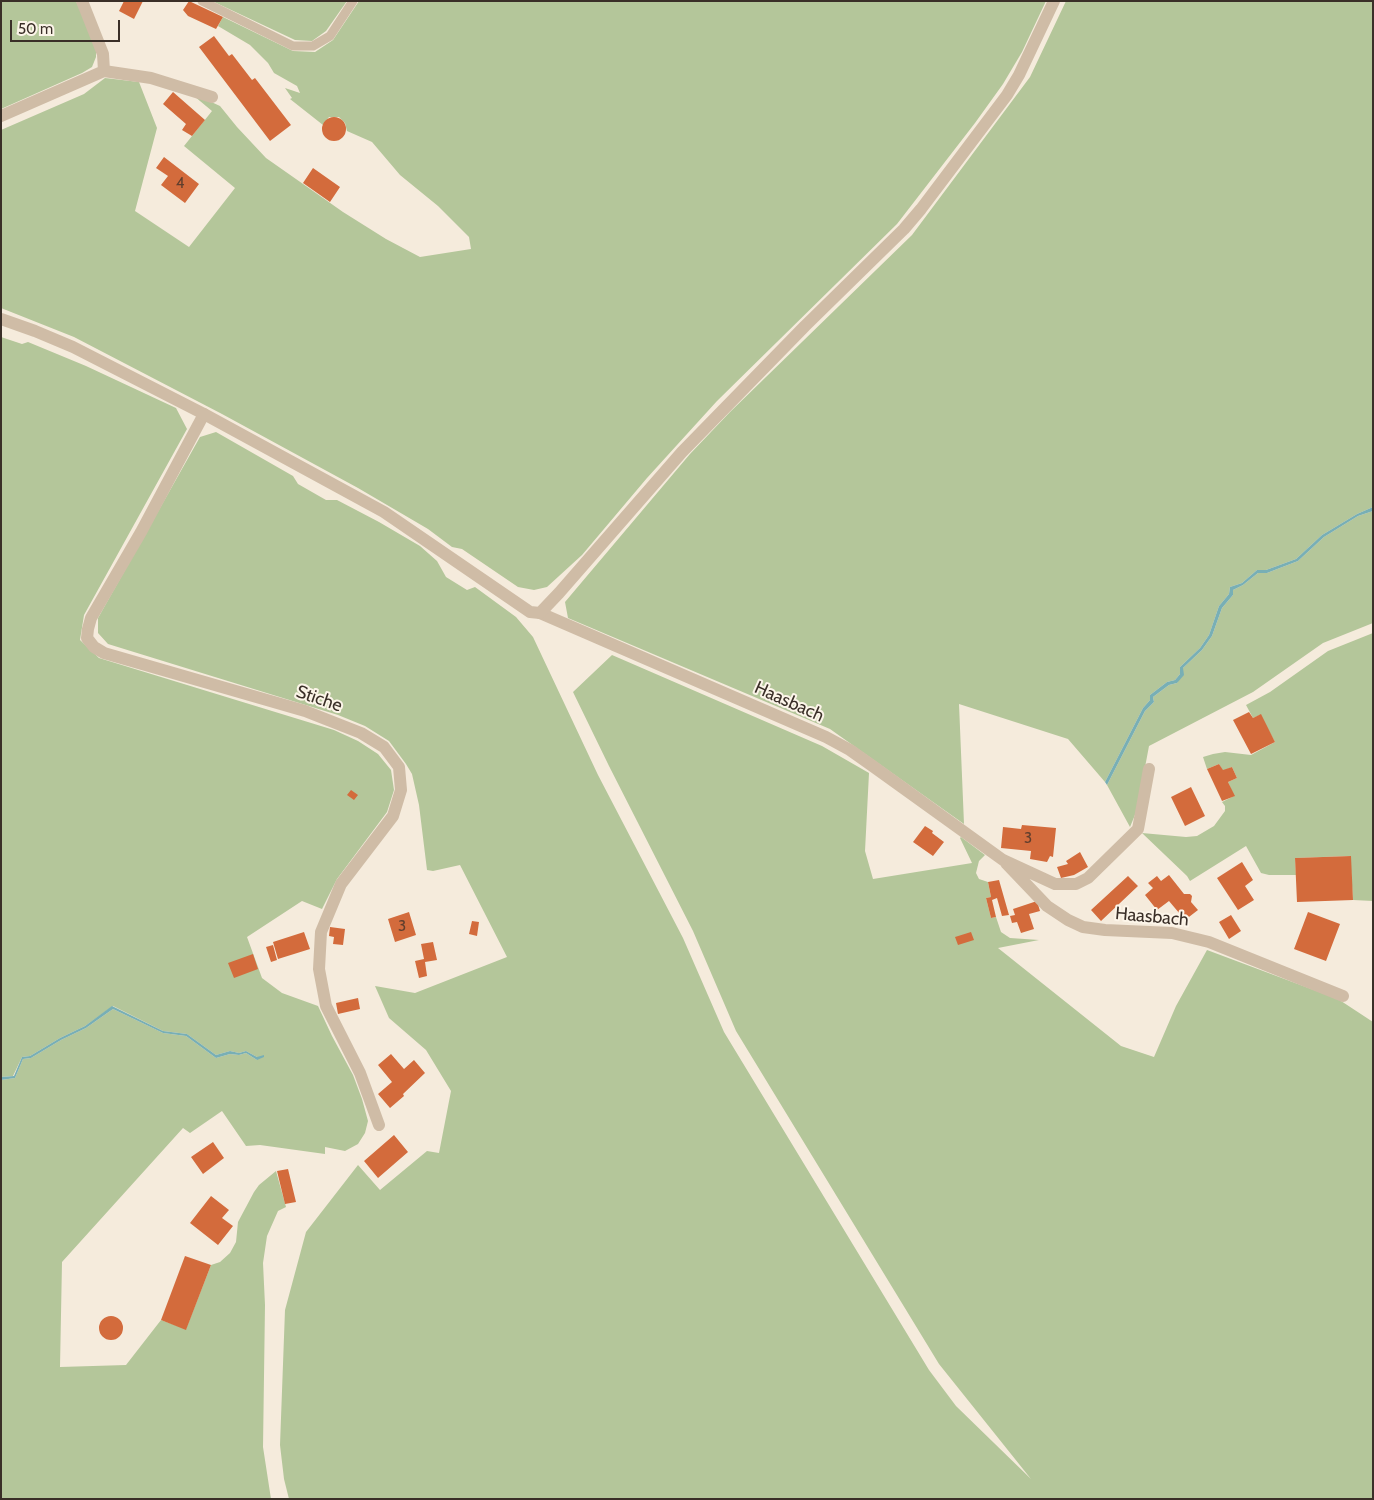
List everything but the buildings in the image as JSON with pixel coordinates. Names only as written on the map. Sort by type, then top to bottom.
[{"type":"street","points":[[82,1],[103,54],[104,71]]},
{"type":"street","points":[[540,613],[560,593],[682,452],[804,326],[904,229],[921,210],[1007,95],[1019,75],[1054,1]]},
{"type":"street","points":[[1,116],[104,71],[151,78],[212,97]]},
{"type":"street","name":"Haasbach","points":[[1,319],[73,347],[204,414],[384,512],[530,612],[540,613],[826,737],[850,750],[1003,860],[1048,906],[1068,920],[1083,927],[1105,930],[1172,933],[1209,942],[1343,996]]},
{"type":"street","name":"Stiche","points":[[204,414],[141,532],[91,618],[88,638],[94,647],[104,653],[305,711],[361,733],[384,747],[399,767],[401,790],[393,816],[341,884],[321,932],[319,969],[326,1006],[360,1073],[379,1125]]},
{"type":"street","name":"Haasbach","points":[[1003,860],[1055,884],[1076,884],[1088,878],[1138,829],[1149,769]]},
{"type":"lane","points":[[202,1],[293,46],[313,46],[330,36],[354,1]]},
{"type":"green space","points":[[1,1],[76,1],[96,46],[96,57],[92,67],[1,109]]},
{"type":"green space","points":[[212,1],[347,1],[326,31],[312,41],[295,40]]},
{"type":"green space","points":[[359,1],[1046,1],[1022,52],[1003,84],[897,224],[717,401],[647,478],[582,555],[547,587],[534,590],[518,587],[462,549],[452,547],[428,529],[358,488],[222,414],[74,337],[1,308],[1,130],[84,94],[105,78],[139,82],[157,128],[135,211],[189,247],[235,188],[184,146],[212,111],[194,96],[220,106],[266,158],[343,212],[386,239],[420,257],[471,249],[469,237],[438,206],[400,175],[372,142],[347,131],[345,123],[339,117],[329,117],[323,125],[290,99],[292,98],[285,88],[300,93],[297,86],[274,73],[268,63],[250,45],[218,26],[223,17],[293,51],[315,52],[333,40]]},
{"type":"green space","points":[[1066,1],[1373,1],[1373,507],[1357,514],[1322,535],[1296,559],[1266,570],[1257,570],[1242,583],[1230,587],[1229,594],[1219,606],[1209,635],[1200,648],[1180,667],[1180,674],[1175,680],[1167,682],[1150,695],[1150,700],[1143,708],[1105,782],[1068,739],[959,704],[964,824],[830,729],[568,618],[565,602],[690,454],[730,412],[912,235],[1030,77]]},
{"type":"green space","points":[[1,337],[22,344],[28,342],[86,366],[176,408],[187,429],[84,615],[80,640],[99,658],[334,730],[358,741],[378,754],[391,770],[394,790],[387,812],[337,879],[322,909],[302,901],[247,937],[262,978],[282,993],[318,1006],[353,1075],[362,1099],[368,1121],[365,1133],[358,1144],[345,1151],[325,1147],[325,1154],[260,1145],[246,1146],[222,1111],[190,1133],[183,1128],[62,1262],[60,1367],[126,1365],[161,1320],[186,1329],[211,1265],[220,1262],[230,1253],[236,1242],[238,1222],[254,1192],[259,1185],[276,1171],[286,1207],[278,1211],[267,1236],[263,1263],[265,1305],[263,1447],[271,1499],[1,1499],[1,1080],[15,1078],[23,1059],[31,1058],[86,1028],[113,1009],[163,1033],[186,1036],[216,1058],[230,1054],[239,1055],[246,1053],[257,1060],[257,1057],[246,1051],[239,1053],[230,1051],[216,1055],[187,1034],[163,1031],[113,1006],[85,1026],[30,1056],[22,1057],[13,1076],[1,1077]]},
{"type":"green space","points":[[216,432],[293,476],[298,484],[326,500],[337,500],[420,546],[437,561],[446,577],[467,590],[475,587],[516,617],[533,637],[598,775],[683,938],[724,1032],[929,1370],[956,1406],[1031,1479],[939,1364],[736,1031],[693,931],[573,692],[612,655],[822,746],[869,773],[865,851],[873,879],[972,863],[961,837],[985,855],[979,861],[976,873],[979,879],[988,882],[991,897],[986,898],[991,918],[996,917],[1001,932],[1010,938],[1039,940],[998,948],[1121,1046],[1154,1057],[1176,1006],[1207,950],[1338,999],[1373,1022],[1373,1499],[289,1499],[284,1479],[280,1445],[285,1310],[306,1232],[358,1165],[380,1190],[427,1151],[439,1153],[451,1091],[426,1050],[389,1018],[375,986],[415,993],[507,957],[460,865],[433,871],[427,870],[419,805],[412,774],[389,741],[365,726],[338,715],[108,644],[98,633],[98,618],[200,437]]},
{"type":"green space","points":[[1373,511],[1373,623],[1323,643],[1253,692],[1149,746],[1137,810],[1130,827],[1107,785],[1145,711],[1154,702],[1153,697],[1169,685],[1177,683],[1183,668],[1202,650],[1212,636],[1222,608],[1233,595],[1233,590],[1258,573],[1267,573],[1298,561],[1324,537],[1358,516]]},
{"type":"green space","points":[[1373,633],[1373,901],[1353,900],[1350,856],[1295,858],[1296,875],[1269,875],[1261,873],[1246,846],[1190,881],[1142,833],[1186,837],[1197,836],[1214,826],[1225,811],[1225,806],[1222,802],[1234,796],[1228,782],[1237,778],[1232,767],[1223,771],[1219,764],[1207,769],[1203,757],[1225,752],[1251,755],[1275,742],[1260,715],[1253,718],[1246,705],[1270,692],[1328,651]]},
{"type":"water","points":[[1373,507],[1373,511],[1358,516],[1324,537],[1298,561],[1267,573],[1258,573],[1233,590],[1233,595],[1222,608],[1212,636],[1202,650],[1183,668],[1184,675],[1177,683],[1169,685],[1153,697],[1154,702],[1145,711],[1107,785],[1105,782],[1143,708],[1150,700],[1150,695],[1167,682],[1175,680],[1180,674],[1180,667],[1200,648],[1209,635],[1219,606],[1229,594],[1230,587],[1242,583],[1257,570],[1266,570],[1296,559],[1322,535],[1357,514]]},
{"type":"water","points":[[112,1006],[163,1031],[187,1034],[216,1055],[230,1051],[239,1053],[246,1051],[257,1057],[264,1055],[264,1057],[257,1060],[246,1053],[239,1055],[230,1054],[216,1058],[186,1036],[163,1033],[113,1009],[86,1028],[31,1058],[23,1059],[15,1078],[1,1080],[1,1077],[14,1076],[22,1057],[30,1056],[85,1026]]}]
